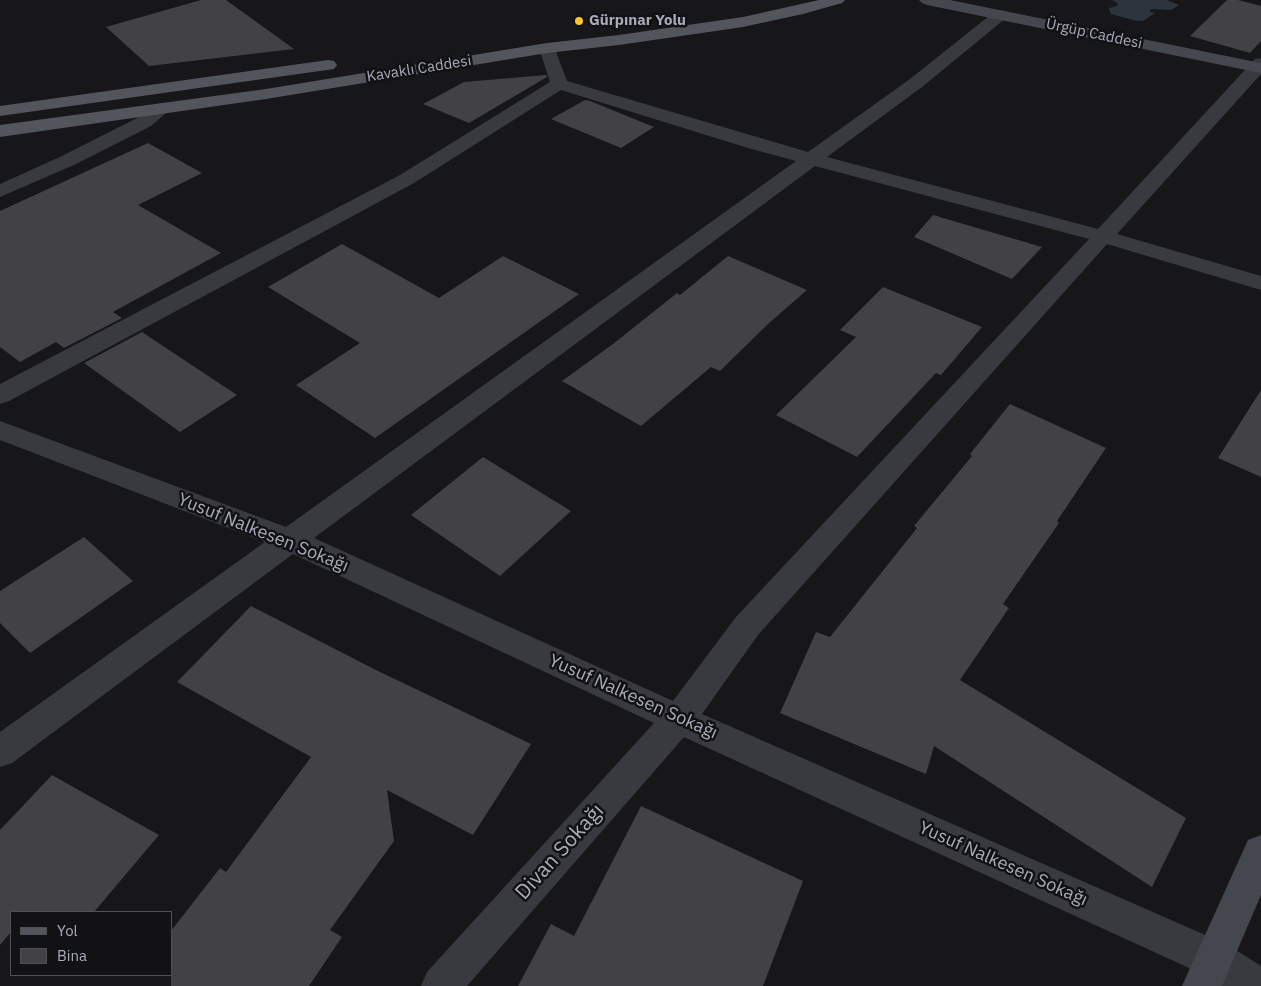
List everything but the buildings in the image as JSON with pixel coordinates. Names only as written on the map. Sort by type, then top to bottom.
[{"type":"main road","name":"Kavaklı Caddesi","points":[[404,55],[701,15],[774,0]]},
{"type":"main road","name":"Kavaklı Caddesi","points":[[0,131],[266,94],[548,48],[743,22],[798,11],[837,0]]},
{"type":"main road","name":"Kavaklı Caddesi","points":[[0,111],[346,63]]},
{"type":"street","name":"Ürgüp Caddesi","points":[[927,0],[1260,66]]},
{"type":"street","points":[[0,752],[812,159],[916,82],[1000,15]]},
{"type":"street","points":[[548,48],[559,84]]},
{"type":"street","name":"Divan Sokağı","points":[[441,986],[680,719],[747,626],[1056,289],[1168,162],[1260,66]]},
{"type":"street","points":[[0,395],[407,179],[559,84],[754,144],[1102,236],[1261,283]]},
{"type":"street","points":[[0,191],[69,160],[144,122],[163,108]]},
{"type":"street","name":"Yusuf Nalkesen Sokağı","points":[[0,430],[290,540],[680,719],[1208,972],[1258,986]]},
{"type":"street","points":[[1208,972],[1261,854]]},
{"type":"shaded area","points":[[1113,0],[1167,0],[1179,5],[1171,10],[1151,9],[1150,12],[1155,13],[1143,21],[1137,21],[1111,14],[1109,8],[1118,4]]},
{"type":"place","name":"Gürpınar Yolu","points":[[579,21]]}]
